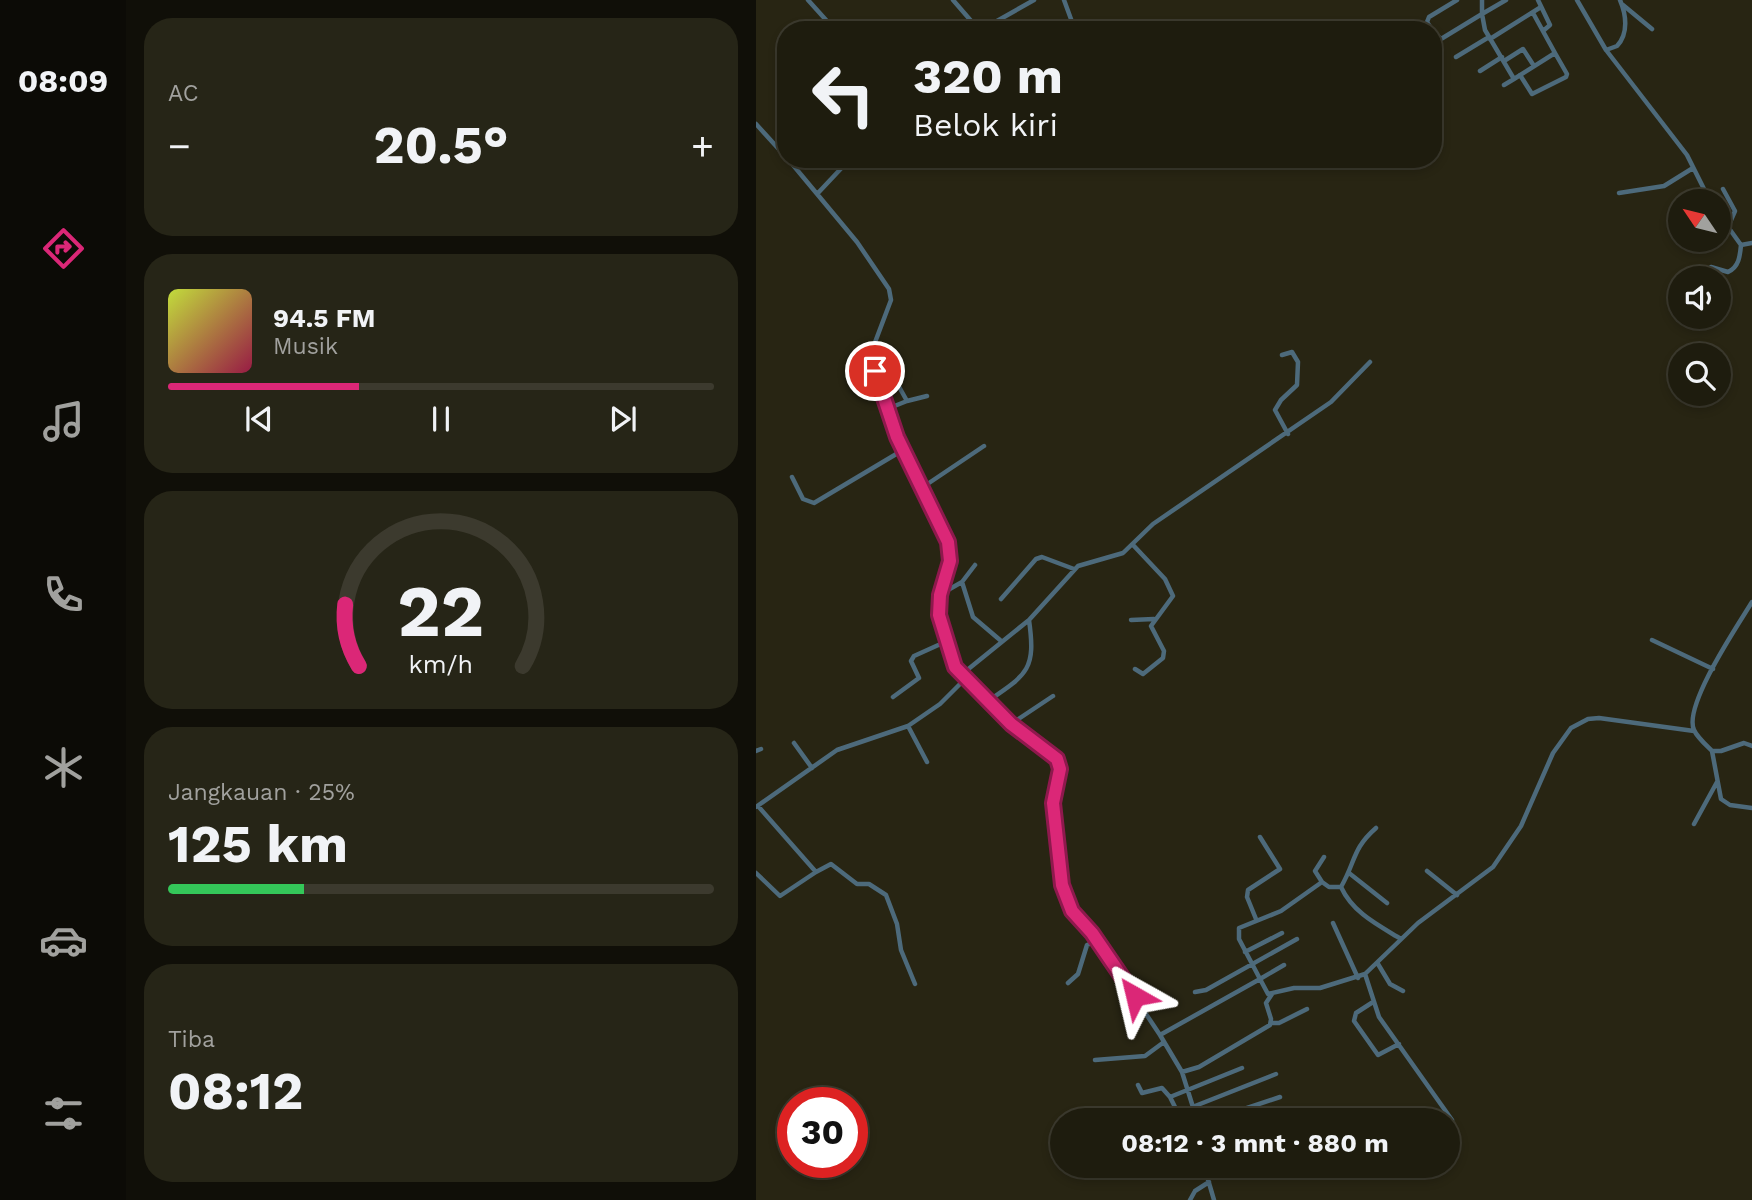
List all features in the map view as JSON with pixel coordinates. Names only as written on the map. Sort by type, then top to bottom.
[{"type":"street","points":[[808,0],[827,21]]},
{"type":"street","points":[[953,0],[972,21]]},
{"type":"street","points":[[996,21],[1034,0]]},
{"type":"street","points":[[1064,0],[1072,21]]},
{"type":"street","points":[[1427,21],[1429,17],[1457,0]]},
{"type":"street","points":[[1482,0],[1482,14],[1490,38],[1514,79]]},
{"type":"street","points":[[1442,38],[1506,0]]},
{"type":"street","points":[[1538,0],[1550,25],[1543,32]]},
{"type":"street","points":[[1577,0],[1606,50],[1687,155],[1704,189]]},
{"type":"street","points":[[1606,50],[1622,41],[1626,19],[1621,2]]},
{"type":"street","points":[[1621,2],[1652,29]]},
{"type":"street","points":[[1456,57],[1541,6]]},
{"type":"street","points":[[1520,75],[1532,94],[1566,77],[1567,74],[1533,13]]},
{"type":"street","points":[[1480,71],[1523,49],[1534,66]]},
{"type":"street","points":[[1504,85],[1555,53]]},
{"type":"street","points":[[756,124],[777,146]]},
{"type":"street","points":[[796,168],[818,193],[889,289],[889,307],[873,348],[873,366],[903,450],[944,532],[950,556],[940,595],[939,615],[945,642],[963,677],[1011,724],[1052,753],[1059,764],[1053,803],[1062,885],[1072,911],[1097,941],[1160,1035],[1182,1072],[1195,1106],[1276,1074]]},
{"type":"street","points":[[818,193],[842,168]]},
{"type":"street","points":[[1619,193],[1664,186],[1693,168]]},
{"type":"street","points":[[1731,204],[1735,211],[1731,221]]},
{"type":"street","points":[[1731,232],[1741,245],[1740,258],[1731,271]]},
{"type":"street","points":[[1741,245],[1752,243]]},
{"type":"street","points":[[873,348],[878,351],[907,401]]},
{"type":"street","points":[[1282,355],[1288,352],[1295,355],[1299,370],[1297,385],[1281,400],[1275,410],[1288,434]]},
{"type":"street","points":[[816,872],[757,806],[837,750],[908,726],[940,704],[1000,640],[1029,620],[1074,569],[1123,553],[1134,546],[1153,524],[1331,402],[1370,362]]},
{"type":"street","points":[[887,409],[927,396]]},
{"type":"street","points":[[923,487],[984,446]]},
{"type":"street","points":[[792,477],[803,499],[814,503],[903,450]]},
{"type":"street","points":[[1134,546],[1173,593],[1171,600],[1151,626],[1165,654],[1143,674],[1135,669]]},
{"type":"street","points":[[1001,599],[1036,559],[1042,558],[1074,569]]},
{"type":"street","points":[[940,595],[962,582],[975,565]]},
{"type":"street","points":[[962,582],[973,617],[1000,640]]},
{"type":"street","points":[[1694,731],[1697,701],[1752,602]]},
{"type":"street","points":[[1131,620],[1154,619]]},
{"type":"street","points":[[988,701],[1022,676],[1031,661],[1033,651],[1029,620]]},
{"type":"street","points":[[1652,640],[1713,669]]},
{"type":"street","points":[[893,697],[919,678],[911,661],[914,656],[945,642]]},
{"type":"street","points":[[1011,724],[1053,696]]},
{"type":"street","points":[[1322,882],[1281,911],[1239,928],[1239,939],[1266,992],[1272,994],[1294,988],[1320,988],[1366,974],[1401,939],[1480,878],[1512,842],[1537,794],[1553,752],[1571,728],[1588,719],[1599,718],[1694,731],[1712,751],[1725,803],[1752,808]]},
{"type":"street","points":[[908,726],[927,762]]},
{"type":"street","points":[[794,743],[812,768]]},
{"type":"street","points":[[1712,751],[1721,751],[1744,743],[1752,746]]},
{"type":"street","points":[[1694,824],[1718,782]]},
{"type":"street","points":[[1341,887],[1349,873],[1357,846],[1376,828]]},
{"type":"street","points":[[1256,919],[1247,897],[1248,890],[1280,869],[1260,837]]},
{"type":"street","points":[[1324,857],[1315,869],[1322,882],[1331,888],[1341,887]]},
{"type":"street","points":[[756,873],[780,897],[831,864],[857,884],[869,884],[886,895],[897,924],[901,950],[915,984]]},
{"type":"street","points":[[1427,871],[1457,895]]},
{"type":"street","points":[[1349,873],[1387,903]]},
{"type":"street","points":[[1341,887],[1351,904],[1364,916],[1401,939]]},
{"type":"street","points":[[1333,923],[1357,978]]},
{"type":"street","points":[[1245,952],[1282,933]]},
{"type":"street","points":[[1195,992],[1206,990],[1297,939]]},
{"type":"street","points":[[1068,983],[1078,974],[1087,944],[1097,941]]},
{"type":"street","points":[[1378,964],[1390,984],[1403,991]]},
{"type":"street","points":[[1160,1035],[1284,965]]},
{"type":"street","points":[[1366,974],[1379,1017],[1444,1108]]},
{"type":"street","points":[[1272,994],[1266,1003],[1272,1023]]},
{"type":"street","points":[[1373,1002],[1356,1013],[1354,1020],[1378,1055],[1399,1044]]},
{"type":"street","points":[[1182,1072],[1199,1067],[1238,1046],[1272,1023],[1279,1023],[1307,1009]]},
{"type":"street","points":[[1096,1060],[1144,1056],[1164,1042]]},
{"type":"street","points":[[1170,1097],[1242,1068]]},
{"type":"street","points":[[1138,1085],[1142,1093],[1162,1088],[1175,1108]]},
{"type":"street","points":[[1247,1108],[1280,1097]]},
{"type":"street","points":[[1208,1178],[1214,1200]]},
{"type":"street","points":[[1190,1200],[1195,1191],[1209,1182]]},
{"type":"route","points":[[875,371],[897,437],[948,542],[950,561],[940,595],[939,615],[942,633],[955,667],[1011,724],[1057,759],[1060,769],[1053,803],[1062,885],[1072,911],[1092,933],[1135,996]]}]
